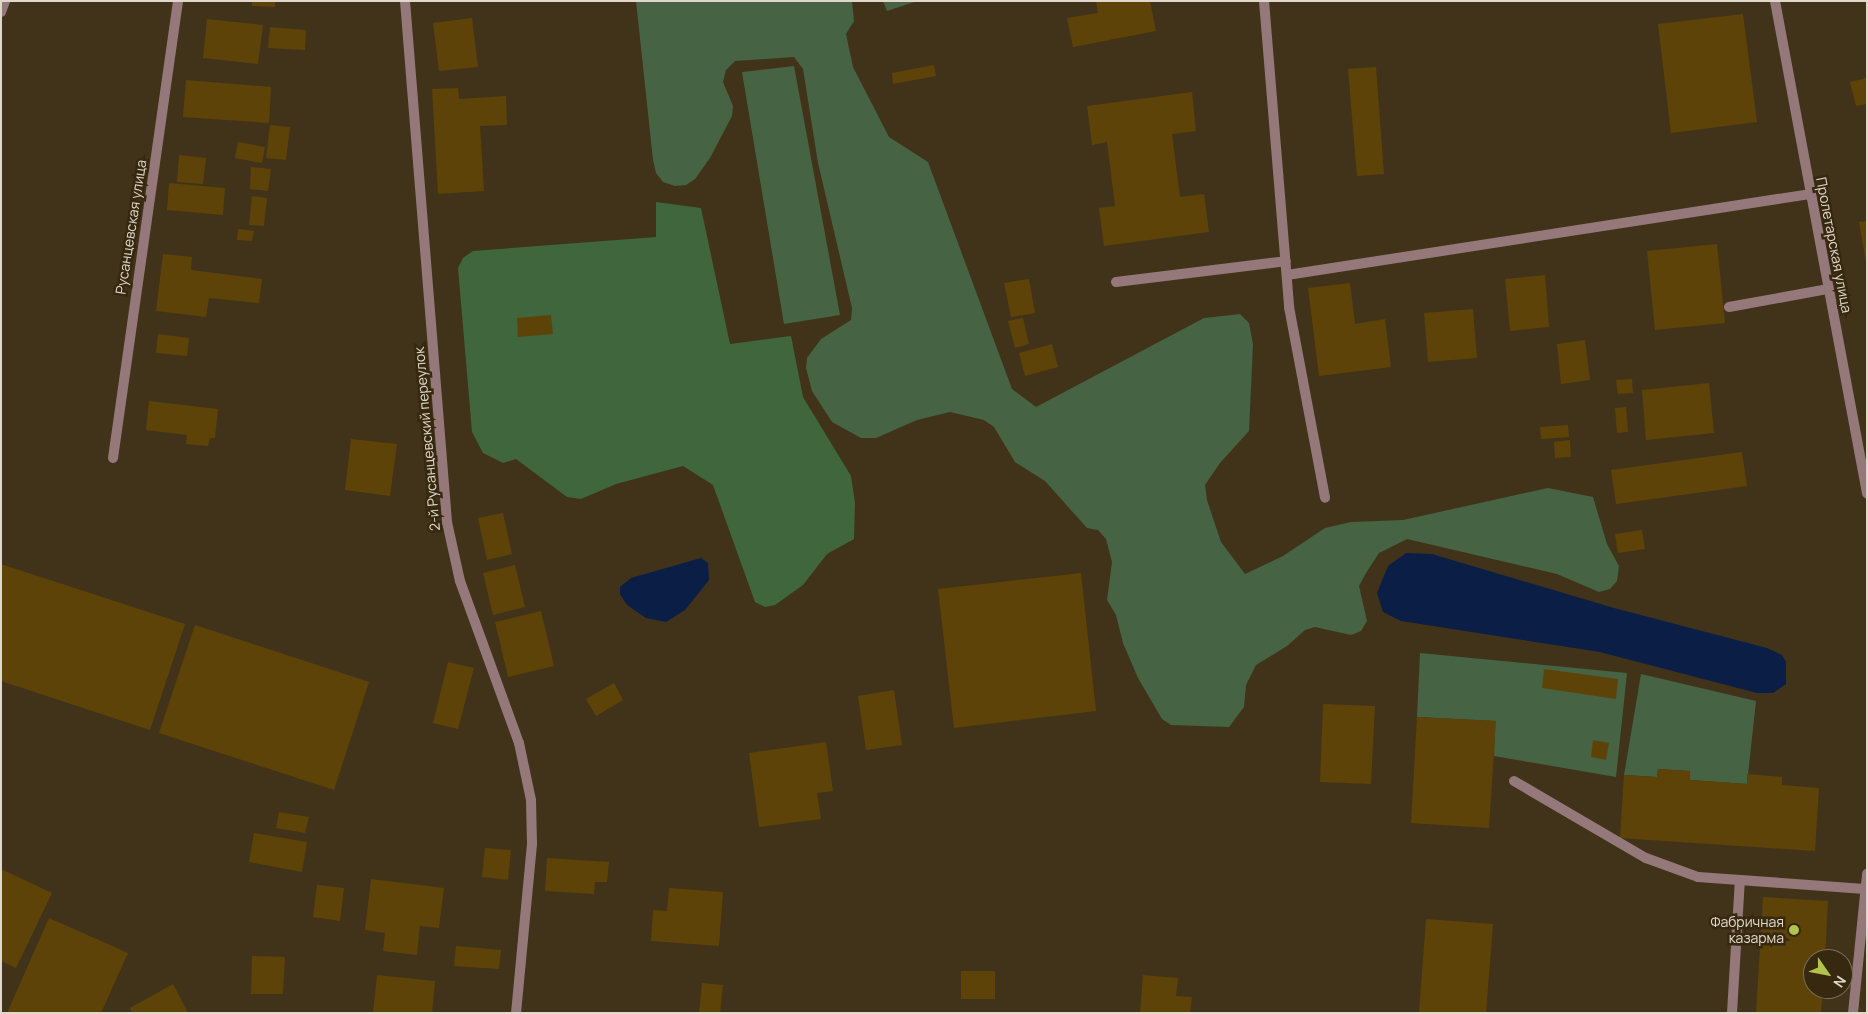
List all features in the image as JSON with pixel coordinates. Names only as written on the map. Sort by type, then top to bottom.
[{"type":"street","points":[[1,12],[5,1]]},
{"type":"street","name":"Русанцевская улица","points":[[113,458],[178,1]]},
{"type":"street","name":"2-й Русанцевский переулок","points":[[404,1],[447,522],[460,581],[518,743],[531,800],[532,844],[516,1013]]},
{"type":"street","points":[[1264,1],[1289,307],[1325,498]]},
{"type":"street","name":"Пролетарская улица","points":[[1775,1],[1867,493]]},
{"type":"street","points":[[1287,275],[1810,194]]},
{"type":"street","points":[[1116,282],[1286,260]]},
{"type":"street","points":[[1729,307],[1828,289]]},
{"type":"street","points":[[1514,781],[1646,858],[1698,877],[1865,888]]},
{"type":"street","points":[[1853,1013],[1867,874]]},
{"type":"street","points":[[1732,1013],[1740,880]]},
{"type":"green space","points":[[636,1],[852,1],[854,21],[846,34],[853,67],[889,137],[928,162],[1012,389],[1036,407],[1204,318],[1240,314],[1249,323],[1253,344],[1249,431],[1220,463],[1205,485],[1207,500],[1221,542],[1245,574],[1283,556],[1325,528],[1351,522],[1403,520],[1548,488],[1593,497],[1607,544],[1619,566],[1617,581],[1610,589],[1599,592],[1557,574],[1407,539],[1379,553],[1359,586],[1367,621],[1361,631],[1351,635],[1315,627],[1305,630],[1287,646],[1256,665],[1246,685],[1244,707],[1229,727],[1171,725],[1162,719],[1138,678],[1123,643],[1116,615],[1107,600],[1112,562],[1106,539],[1098,530],[1087,528],[1045,481],[1015,462],[994,427],[984,420],[950,412],[917,420],[876,438],[861,438],[832,422],[812,391],[806,368],[807,358],[821,339],[851,320],[852,308],[818,163],[803,69],[794,57],[735,61],[726,70],[723,82],[733,106],[732,116],[710,158],[695,179],[686,185],[675,186],[663,182],[656,173],[653,160]]},
{"type":"green space","points":[[883,1],[917,1],[887,11]]},
{"type":"green space","points":[[794,66],[840,315],[784,324],[742,72]]},
{"type":"green space","points":[[656,202],[701,208],[730,344],[791,336],[803,397],[851,476],[855,503],[854,539],[827,554],[803,585],[775,605],[765,607],[755,602],[713,485],[683,466],[616,484],[581,499],[567,497],[516,459],[503,463],[483,453],[472,432],[458,268],[463,258],[473,251],[656,237]]},
{"type":"green space","points":[[1420,653],[1627,673],[1616,777],[1494,756],[1495,721],[1417,717]]},
{"type":"green space","points":[[1641,674],[1756,701],[1747,784],[1690,780],[1690,771],[1658,769],[1657,777],[1624,775]]},
{"type":"water","points":[[1406,553],[1432,554],[1614,608],[1767,648],[1782,655],[1786,662],[1786,684],[1773,693],[1757,693],[1600,652],[1401,621],[1383,612],[1377,593],[1388,566]]},
{"type":"water","points":[[701,558],[708,563],[709,580],[685,610],[666,622],[646,618],[627,605],[620,594],[620,587],[631,578]]},
{"type":"building","points":[[252,1],[275,1],[275,7],[252,6]]},
{"type":"building","points":[[1096,1],[1150,1],[1156,31],[1073,47],[1067,18],[1098,13]]},
{"type":"building","points":[[1743,14],[1757,122],[1671,133],[1658,24]]},
{"type":"building","points":[[472,18],[478,67],[439,71],[433,23]]},
{"type":"building","points":[[207,19],[263,25],[258,64],[203,58]]},
{"type":"building","points":[[270,27],[306,30],[305,50],[268,48]]},
{"type":"building","points":[[934,65],[936,76],[893,84],[892,73]]},
{"type":"building","points":[[1376,67],[1384,174],[1357,176],[1348,69]]},
{"type":"building","points":[[1867,78],[1867,104],[1856,106],[1850,82]]},
{"type":"building","points":[[186,80],[271,87],[269,123],[183,117]]},
{"type":"building","points":[[458,88],[459,99],[506,96],[507,125],[480,126],[484,191],[438,194],[432,89]]},
{"type":"building","points":[[1192,92],[1196,131],[1172,134],[1180,197],[1204,194],[1209,232],[1104,246],[1099,208],[1115,206],[1107,142],[1092,145],[1087,106]]},
{"type":"building","points":[[270,125],[290,127],[286,160],[266,158]]},
{"type":"building","points":[[238,142],[265,147],[262,163],[235,158]]},
{"type":"building","points":[[179,155],[206,158],[203,184],[177,182]]},
{"type":"building","points":[[251,167],[271,169],[268,191],[250,189]]},
{"type":"building","points":[[169,183],[225,188],[223,215],[167,210]]},
{"type":"building","points":[[252,196],[267,198],[264,226],[249,225]]},
{"type":"building","points":[[1867,221],[1867,262],[1866,262],[1859,222]]},
{"type":"building","points":[[238,229],[254,231],[252,241],[237,240]]},
{"type":"building","points":[[1717,244],[1725,323],[1655,330],[1647,251]]},
{"type":"building","points":[[163,254],[192,257],[191,270],[262,279],[259,303],[209,298],[206,317],[156,311]]},
{"type":"building","points":[[1545,275],[1549,327],[1510,331],[1505,279]]},
{"type":"building","points":[[1029,279],[1035,313],[1011,317],[1004,283]]},
{"type":"building","points":[[1350,283],[1355,324],[1385,319],[1391,367],[1319,376],[1308,288]]},
{"type":"building","points":[[1473,309],[1477,358],[1428,362],[1424,313]]},
{"type":"building","points":[[551,315],[553,334],[518,337],[517,318]]},
{"type":"building","points":[[1023,318],[1029,344],[1015,348],[1008,321]]},
{"type":"building","points":[[158,334],[189,338],[187,356],[156,353]]},
{"type":"building","points":[[1585,340],[1590,380],[1561,384],[1557,344]]},
{"type":"building","points":[[1052,344],[1058,367],[1025,376],[1019,353]]},
{"type":"building","points":[[1632,379],[1633,393],[1618,394],[1616,380]]},
{"type":"building","points":[[1709,383],[1714,433],[1646,440],[1642,390]]},
{"type":"building","points":[[149,401],[218,409],[215,438],[210,438],[208,446],[186,444],[187,435],[146,430]]},
{"type":"building","points":[[1626,407],[1628,432],[1617,433],[1615,408]]},
{"type":"building","points":[[1568,425],[1569,437],[1541,439],[1540,427]]},
{"type":"building","points":[[351,439],[397,444],[390,496],[345,490]]},
{"type":"building","points":[[1570,440],[1571,457],[1555,458],[1554,442]]},
{"type":"building","points":[[1742,452],[1747,486],[1616,504],[1611,470]]},
{"type":"building","points":[[503,513],[512,554],[487,560],[478,518]]},
{"type":"building","points":[[1642,530],[1645,549],[1618,553],[1615,534]]},
{"type":"building","points":[[1,564],[185,624],[150,730],[1,681]]},
{"type":"building","points":[[515,565],[525,607],[493,615],[483,573]]},
{"type":"building","points":[[1081,573],[1096,711],[954,728],[938,589]]},
{"type":"building","points":[[541,611],[554,666],[508,677],[495,622]]},
{"type":"building","points":[[195,625],[369,682],[334,790],[159,733]]},
{"type":"building","points":[[448,662],[474,668],[458,729],[433,723]]},
{"type":"building","points":[[1544,669],[1618,679],[1616,699],[1542,688]]},
{"type":"building","points":[[614,683],[623,700],[596,716],[586,699]]},
{"type":"building","points":[[894,690],[902,745],[866,750],[858,696]]},
{"type":"building","points":[[1323,704],[1375,706],[1371,784],[1320,782]]},
{"type":"building","points":[[1417,717],[1496,721],[1489,828],[1411,823]]},
{"type":"building","points":[[1593,740],[1609,743],[1606,760],[1591,757]]},
{"type":"building","points":[[826,742],[833,791],[817,793],[821,819],[759,827],[749,753]]},
{"type":"building","points":[[1658,769],[1690,771],[1690,780],[1747,784],[1747,774],[1782,777],[1782,785],[1819,788],[1815,851],[1620,838],[1624,775],[1657,777]]},
{"type":"building","points":[[279,812],[309,817],[305,833],[276,828]]},
{"type":"building","points":[[254,833],[307,842],[302,872],[249,862]]},
{"type":"building","points":[[485,848],[511,850],[508,880],[482,877]]},
{"type":"building","points":[[547,858],[609,862],[607,882],[595,882],[594,894],[545,891]]},
{"type":"building","points":[[1,869],[52,893],[16,968],[1,961]]},
{"type":"building","points":[[371,879],[444,888],[439,928],[420,926],[417,955],[383,951],[385,933],[365,930]]},
{"type":"building","points":[[317,885],[344,888],[340,921],[313,917]]},
{"type":"building","points":[[669,888],[723,892],[719,946],[651,941],[653,910],[667,911]]},
{"type":"building","name":"Фабричная казарма","points":[[1763,897],[1828,901],[1826,949],[1803,949],[1803,999],[1822,999],[1821,1013],[1756,1013]]},
{"type":"building","points":[[49,918],[128,953],[101,1013],[7,1013]]},
{"type":"building","points":[[1426,919],[1493,924],[1486,1013],[1419,1013]]},
{"type":"building","points":[[456,946],[501,950],[499,969],[454,966]]},
{"type":"building","points":[[252,956],[285,957],[283,994],[251,994]]},
{"type":"building","points":[[961,971],[995,971],[995,999],[961,999]]},
{"type":"building","points":[[377,975],[435,981],[432,1013],[373,1013]]},
{"type":"building","points":[[1143,975],[1178,978],[1176,996],[1192,997],[1190,1013],[1140,1013]]},
{"type":"building","points":[[702,983],[723,985],[720,1013],[699,1013]]},
{"type":"building","points":[[173,984],[188,1013],[132,1013],[130,1008]]},
{"type":"place","name":"Фабричная казарма","points":[[1794,930]]}]
